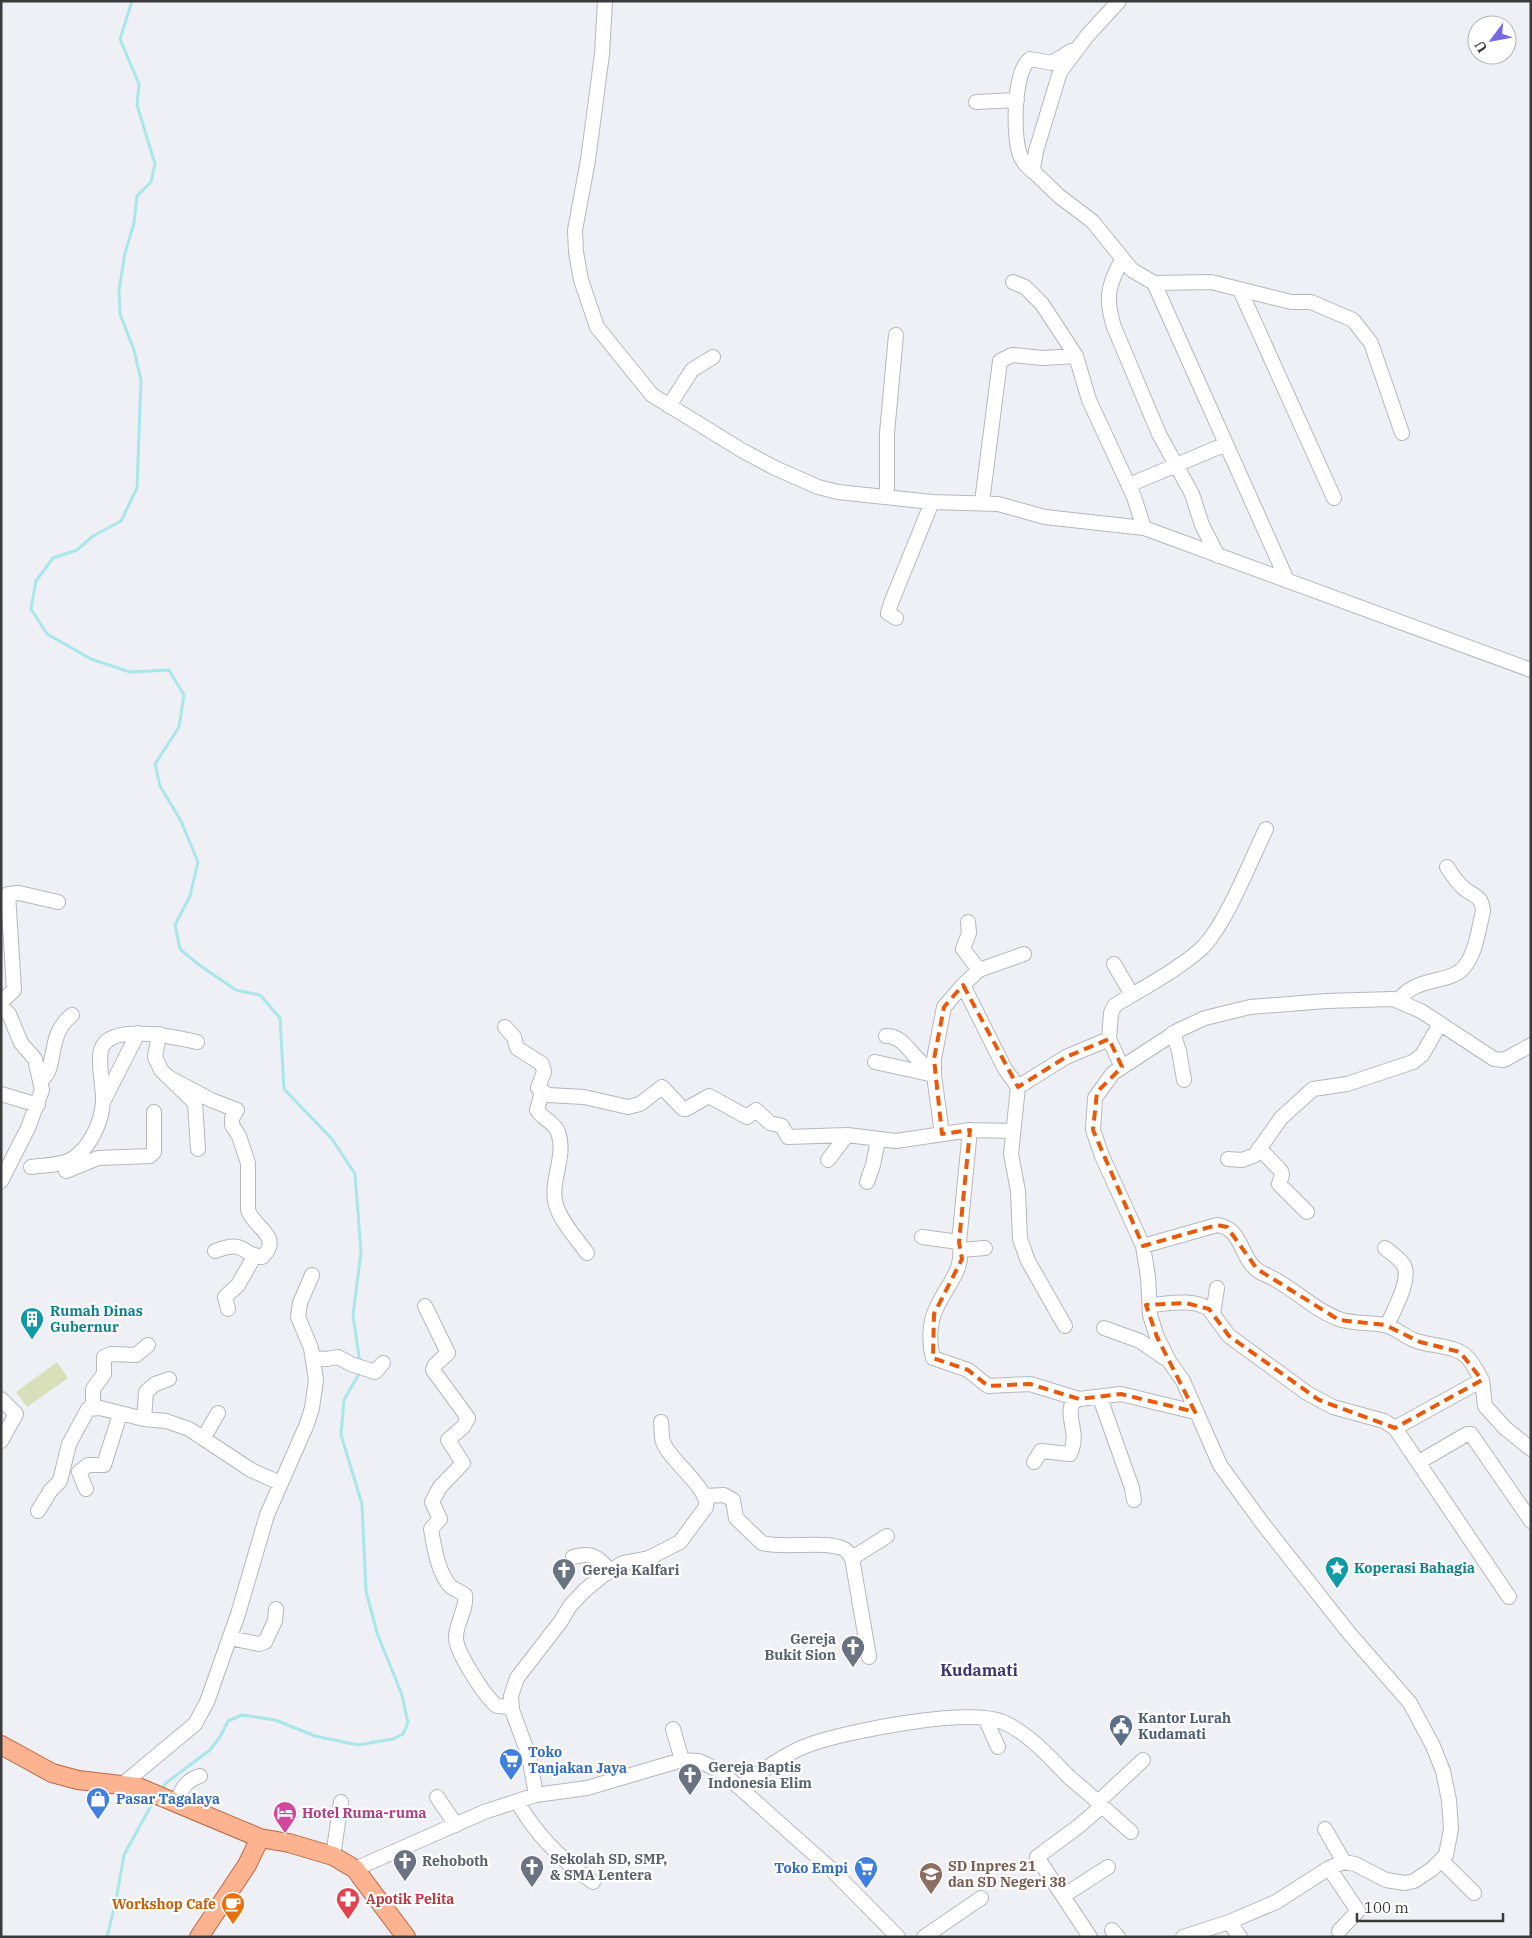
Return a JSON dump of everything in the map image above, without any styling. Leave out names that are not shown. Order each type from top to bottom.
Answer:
[{"type":"main road","points":[[1,1745],[58,1775],[78,1780],[131,1786],[260,1838],[289,1843],[333,1856],[354,1868],[406,1937]]},
{"type":"main road","points":[[198,1937],[247,1865],[260,1838]]},
{"type":"street","points":[[605,1],[602,54],[588,160],[575,230],[581,280],[597,327],[652,395],[743,451],[802,481],[838,492],[932,502],[982,502],[998,504],[1045,517],[1144,528],[1192,544],[1218,556],[1531,670]]},
{"type":"street","points":[[1035,173],[1033,168],[1036,151],[1060,72],[1078,47],[1119,1]]},
{"type":"street","points":[[1078,47],[1052,63],[1043,63],[1034,59],[1026,62],[1021,74],[1017,100],[1017,141],[1019,154],[1028,168],[1059,196],[1092,221],[1132,270],[1154,283],[1211,282],[1291,302],[1311,302],[1353,320],[1371,343],[1402,433]]},
{"type":"street","points":[[976,102],[1017,100]]},
{"type":"street","points":[[1122,260],[1109,285],[1110,315],[1159,434],[1192,494],[1202,525],[1218,556]]},
{"type":"street","points":[[1013,282],[1029,290],[1042,304],[1076,356],[1089,400],[1129,485],[1144,528]]},
{"type":"street","points":[[1154,283],[1226,444],[1250,492],[1286,580]]},
{"type":"street","points":[[1240,290],[1334,498]]},
{"type":"street","points":[[887,497],[887,434],[896,335]]},
{"type":"street","points":[[982,502],[1000,361],[1012,355],[1043,358],[1076,356]]},
{"type":"street","points":[[669,406],[692,370],[713,357]]},
{"type":"street","points":[[1129,485],[1226,444]]},
{"type":"street","points":[[896,618],[888,613],[891,602],[932,502]]},
{"type":"street","points":[[1122,1066],[1109,1039],[1111,1013],[1115,1005],[1186,960],[1206,944],[1230,903],[1266,829]]},
{"type":"street","points":[[1398,1001],[1403,994],[1417,985],[1462,970],[1471,957],[1483,911],[1483,903],[1480,898],[1465,890],[1447,867]]},
{"type":"street","points":[[1,1002],[14,990],[8,894],[19,893],[58,902]]},
{"type":"street","points":[[968,922],[969,933],[964,949],[979,970]]},
{"type":"street","points":[[927,1073],[934,1059],[944,1007],[979,970],[1024,954]]},
{"type":"street","points":[[1114,964],[1132,995]]},
{"type":"street","points":[[963,985],[1005,1069],[1018,1087],[1011,1154],[1018,1191],[1020,1239],[1028,1261],[1065,1326]]},
{"type":"street","points":[[1183,1937],[1229,1922],[1276,1902],[1329,1868],[1344,1862],[1355,1864],[1386,1880],[1405,1884],[1424,1875],[1442,1861],[1446,1855],[1451,1829],[1449,1800],[1443,1771],[1419,1717],[1404,1695],[1349,1633],[1254,1512],[1220,1465],[1195,1412],[1183,1381],[1169,1361],[1157,1337],[1150,1315],[1148,1277],[1143,1246],[1102,1156],[1092,1121],[1093,1105],[1097,1092],[1113,1073],[1122,1066],[1195,1021],[1250,1007],[1387,999],[1398,1001],[1421,1011],[1494,1059],[1504,1060],[1531,1045]]},
{"type":"street","points":[[1,1007],[9,1014],[19,1039],[35,1059],[42,1090],[38,1105],[1,1181]]},
{"type":"street","points":[[41,1080],[48,1074],[56,1032],[72,1015]]},
{"type":"street","points":[[1228,1160],[1251,1158],[1281,1118],[1308,1092],[1319,1086],[1347,1084],[1413,1062],[1422,1055],[1440,1024]]},
{"type":"street","points":[[505,1027],[514,1037],[517,1048],[521,1052],[542,1064],[544,1072],[538,1088],[548,1094],[584,1097],[628,1107],[640,1104],[662,1087],[683,1109],[709,1096],[747,1117],[756,1110],[770,1123],[782,1126],[786,1137],[847,1135],[896,1141],[970,1130],[1013,1132]]},
{"type":"street","points":[[30,1167],[65,1162],[81,1153],[91,1141],[103,1102],[138,1033]]},
{"type":"street","points":[[103,1102],[100,1061],[102,1046],[110,1039],[138,1033],[159,1034],[197,1042]]},
{"type":"street","points":[[159,1034],[156,1057],[160,1070],[195,1103],[198,1149]]},
{"type":"street","points":[[1172,1034],[1179,1051],[1184,1080]]},
{"type":"street","points":[[886,1036],[903,1042],[912,1056],[920,1061],[927,1073],[942,1134]]},
{"type":"street","points":[[1018,1087],[1066,1057],[1109,1039]]},
{"type":"street","points":[[875,1062],[927,1073]]},
{"type":"street","points":[[168,1077],[211,1100],[237,1110],[232,1118],[232,1125],[239,1136],[248,1163],[248,1210],[250,1215],[269,1236],[270,1241],[265,1256],[260,1258],[240,1246],[215,1251]]},
{"type":"street","points":[[542,1092],[537,1110],[555,1125],[561,1144],[561,1158],[554,1194],[555,1204],[559,1213],[587,1253]]},
{"type":"street","points":[[1,1094],[38,1105]]},
{"type":"street","points":[[12,1161],[45,1172],[60,1173],[98,1158],[150,1156],[154,1152],[154,1112]]},
{"type":"street","points":[[970,1130],[960,1246],[962,1259],[958,1271],[934,1314],[930,1348],[933,1358],[968,1370],[988,1386],[1030,1384],[1079,1399],[1121,1394],[1195,1412]]},
{"type":"street","points":[[828,1160],[847,1135]]},
{"type":"street","points":[[866,1182],[873,1164],[878,1140]]},
{"type":"street","points":[[1260,1148],[1281,1171],[1282,1175],[1279,1184],[1307,1212]]},
{"type":"street","points":[[1143,1246],[1217,1225],[1227,1227],[1238,1238],[1244,1254],[1252,1265],[1261,1272],[1281,1280],[1299,1295],[1339,1320],[1387,1326],[1420,1342],[1460,1352],[1468,1358],[1482,1380],[1485,1406],[1505,1428],[1531,1449]]},
{"type":"street","points":[[922,1237],[960,1246],[985,1248]]},
{"type":"street","points":[[1385,1248],[1402,1263],[1406,1276],[1402,1292],[1387,1326]]},
{"type":"street","points":[[228,1310],[225,1297],[238,1285],[255,1255]]},
{"type":"street","points":[[131,1786],[200,1718],[230,1638],[264,1523],[307,1424],[312,1408],[316,1380],[311,1348],[298,1317],[300,1302],[312,1276]]},
{"type":"street","points":[[1213,1314],[1217,1288]]},
{"type":"street","points":[[1150,1305],[1198,1304],[1209,1308],[1229,1336],[1319,1400],[1333,1407],[1384,1421],[1395,1428],[1509,1597]]},
{"type":"street","points":[[425,1306],[448,1353],[435,1365],[433,1370],[468,1418],[463,1427],[448,1440],[463,1463],[440,1487],[432,1502],[440,1515],[440,1519],[431,1529],[434,1543],[446,1581],[454,1589],[465,1595],[456,1632],[457,1645],[487,1697],[497,1706],[512,1706]]},
{"type":"street","points":[[1104,1328],[1140,1340],[1169,1361]]},
{"type":"street","points":[[92,1407],[93,1389],[104,1374],[104,1357],[111,1354],[136,1355],[148,1345]]},
{"type":"street","points":[[312,1358],[327,1359],[338,1357],[351,1364],[375,1372],[383,1363]]},
{"type":"street","points":[[144,1419],[146,1392],[155,1384],[169,1379]]},
{"type":"street","points":[[1395,1428],[1482,1380]]},
{"type":"street","points":[[1100,1398],[1132,1488],[1134,1500]]},
{"type":"street","points":[[1,1399],[16,1414],[1,1441]]},
{"type":"street","points":[[1034,1462],[1041,1451],[1070,1454],[1075,1434],[1070,1408],[1072,1403],[1079,1399]]},
{"type":"street","points":[[38,1511],[51,1490],[60,1481],[69,1444],[88,1409],[92,1407],[174,1424],[204,1437],[211,1445],[251,1470],[280,1483]]},
{"type":"street","points":[[204,1437],[218,1413]]},
{"type":"street","points":[[86,1489],[79,1472],[88,1466],[104,1465],[120,1414]]},
{"type":"street","points":[[536,1795],[529,1756],[515,1724],[512,1706],[513,1686],[522,1671],[562,1621],[570,1606],[610,1570],[623,1563],[649,1558],[680,1542],[706,1507],[705,1496],[663,1443],[661,1422]]},
{"type":"street","points":[[1419,1462],[1470,1434],[1531,1521]]},
{"type":"street","points":[[705,1496],[724,1495],[733,1500],[736,1518],[762,1543],[843,1548],[852,1558],[869,1657]]},
{"type":"street","points":[[852,1558],[887,1536]]},
{"type":"street","points":[[573,1557],[590,1554],[596,1556],[610,1570]]},
{"type":"street","points":[[230,1638],[258,1644],[266,1642],[275,1621],[276,1609]]},
{"type":"street","points":[[740,1788],[773,1764],[812,1743],[878,1728],[915,1722],[960,1717],[986,1718],[1001,1721],[1024,1734],[1130,1832]]},
{"type":"street","points":[[986,1718],[998,1747]]},
{"type":"street","points":[[673,1730],[682,1760]]},
{"type":"street","points":[[354,1868],[517,1800],[536,1795],[587,1788],[682,1760],[699,1760],[708,1764],[740,1788],[832,1870],[898,1937]]},
{"type":"street","points":[[1090,1937],[1037,1857],[1079,1826],[1143,1760]]},
{"type":"street","points":[[173,1802],[188,1782],[200,1776]]},
{"type":"street","points":[[437,1797],[456,1825]]},
{"type":"street","points":[[517,1800],[532,1825],[549,1846],[565,1862],[593,1882]]},
{"type":"street","points":[[333,1856],[341,1802]]},
{"type":"street","points":[[1325,1830],[1344,1862]]},
{"type":"street","points":[[1442,1861],[1474,1893]]},
{"type":"street","points":[[1063,1896],[1108,1867]]},
{"type":"street","points":[[1329,1868],[1358,1912],[1339,1931]]},
{"type":"street","points":[[924,1937],[981,1898]]},
{"type":"street","points":[[1229,1922],[1240,1937]]},
{"type":"highlighted area","points":[[963,985],[1018,1087],[1066,1057],[1109,1039],[1122,1067],[1097,1092],[1093,1130],[1143,1246],[1217,1225],[1227,1227],[1257,1269],[1339,1320],[1385,1325],[1420,1342],[1460,1352],[1482,1380],[1395,1428],[1319,1400],[1229,1336],[1209,1309],[1186,1303],[1146,1305],[1157,1337],[1195,1412],[1121,1394],[1079,1399],[1030,1384],[988,1386],[968,1370],[933,1358],[934,1314],[962,1259],[959,1242],[970,1130],[942,1134],[934,1059],[944,1007]]},
{"type":"green space","points":[[57,1362],[68,1378],[27,1407],[16,1392]]},
{"type":"waterway","points":[[132,1],[120,39],[139,84],[137,105],[155,164],[151,182],[137,196],[134,223],[125,253],[119,290],[120,314],[134,350],[141,380],[137,488],[121,521],[93,536],[77,550],[53,558],[36,581],[31,609],[47,634],[91,659],[130,672],[169,670],[184,695],[179,727],[155,764],[160,786],[181,821],[198,862],[190,896],[175,925],[180,949],[199,965],[236,990],[260,995],[280,1018],[284,1089],[332,1139],[355,1174],[361,1252],[353,1315],[360,1364]]},
{"type":"waterway","points":[[161,1790],[166,1783],[210,1750],[220,1737],[228,1721],[242,1715],[275,1720],[315,1736],[358,1745],[393,1739],[403,1734],[408,1723],[402,1695],[377,1633],[366,1591],[362,1504],[341,1435],[344,1400],[360,1372]]},
{"type":"waterway","points":[[107,1937],[124,1855],[154,1800]]},
{"type":"place","name":"Rumah Dinas Gubernur","points":[[32,1340]]},
{"type":"place","name":"Koperasi Bahagia","points":[[1337,1589]]},
{"type":"place","name":"Gereja Kalfari","points":[[564,1591]]},
{"type":"place","name":"Gereja Bukit Sion","points":[[853,1668]]},
{"type":"place","name":"Kantor Lurah Kudamati","points":[[1121,1747]]},
{"type":"place","name":"Toko Tanjakan Jaya","points":[[511,1781]]},
{"type":"place","name":"Gereja Baptis Indonesia Elim","points":[[690,1796]]},
{"type":"place","name":"Pasar Tagalaya","points":[[98,1820]]},
{"type":"place","name":"Hotel Ruma-ruma","points":[[285,1834]]},
{"type":"place","name":"Rehoboth","points":[[405,1882]]},
{"type":"place","name":"Sekolah SD, SMP, & SMA Lentera","points":[[532,1888]]},
{"type":"place","name":"Toko Empi","points":[[866,1889]]},
{"type":"place","name":"SD Inpres 21 dan SD Negeri 38","points":[[931,1895]]},
{"type":"place","name":"Apotik Pelita","points":[[348,1920]]},
{"type":"place","name":"Workshop Cafe","points":[[233,1925]]},
{"type":"district","name":"Kudamati","points":[[979,1670]]}]
